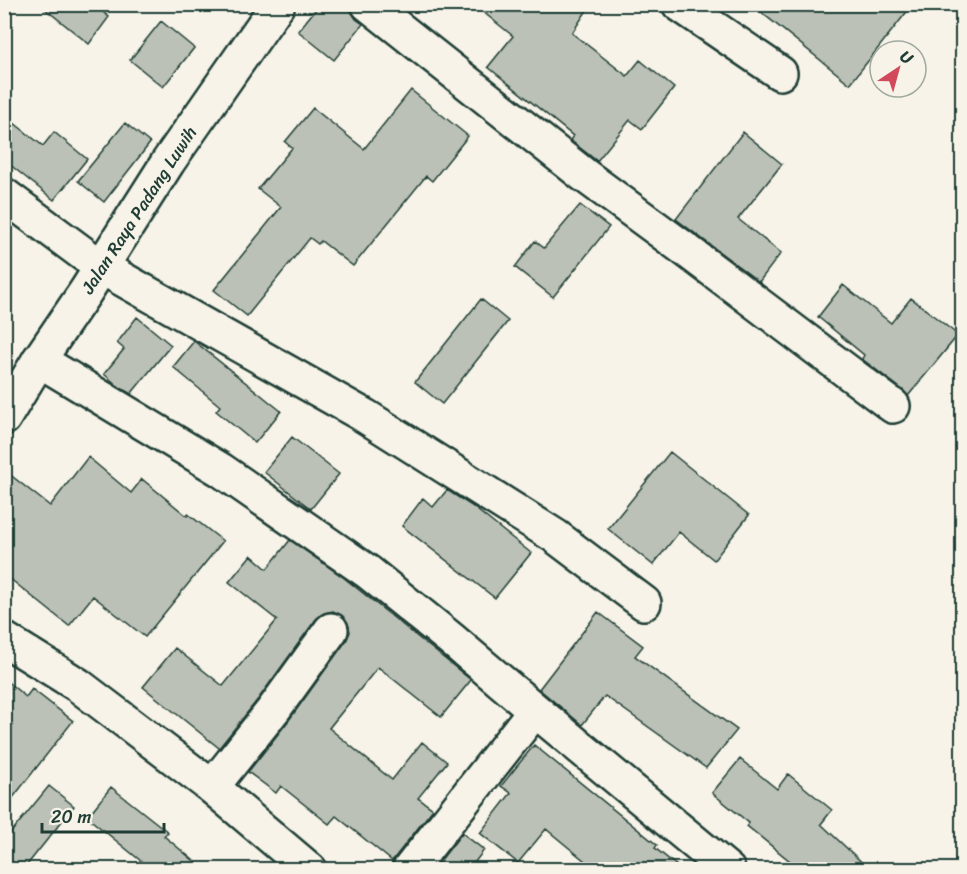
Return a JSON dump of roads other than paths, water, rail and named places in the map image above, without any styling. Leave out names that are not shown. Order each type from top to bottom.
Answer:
[{"type":"street","points":[[368,4],[584,175],[893,406]]},
{"type":"street","points":[[679,4],[780,73]]},
{"type":"street","name":"Jalan Raya Padang Luwih","points":[[4,418],[39,360],[168,162],[278,5]]},
{"type":"street","points":[[4,195],[100,267],[365,416],[555,536],[644,603]]},
{"type":"street","points":[[39,360],[221,470],[410,604],[728,870]]},
{"type":"street","points":[[212,787],[274,709],[332,630]]},
{"type":"street","points":[[4,639],[78,685],[212,787],[310,870]]},
{"type":"street","points":[[409,870],[534,710]]}]
